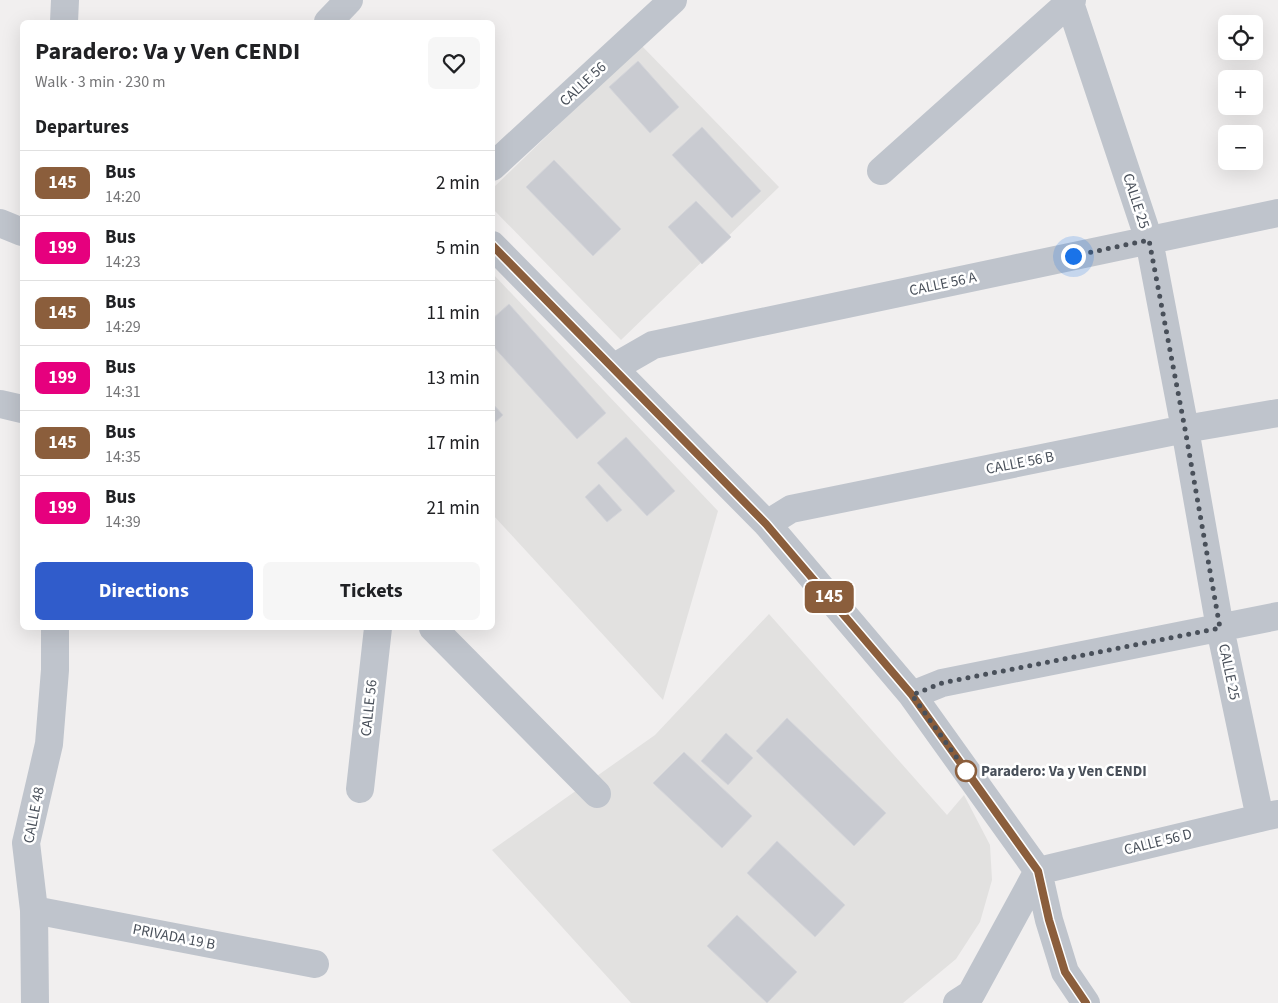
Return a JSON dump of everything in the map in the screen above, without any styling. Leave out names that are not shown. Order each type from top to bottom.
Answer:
[{"type":"street","points":[[64,20],[65,0]]},
{"type":"street","points":[[330,20],[349,0]]},
{"type":"street","name":"CALLE 56","points":[[495,164],[673,0]]},
{"type":"street","points":[[881,171],[1071,2]]},
{"type":"street","name":"CALLE 25","points":[[1071,2],[1149,240],[1220,628],[1269,816]]},
{"type":"street","name":"CALLE 56 A","points":[[613,368],[653,345],[1278,213]]},
{"type":"street","points":[[0,223],[20,231]]},
{"type":"street","points":[[495,248],[766,524],[912,695],[1038,871],[1049,920],[1065,972],[1086,1003]]},
{"type":"street","points":[[0,404],[20,409]]},
{"type":"street","name":"CALLE 56 B","points":[[766,524],[791,509],[1185,429],[1278,413]]},
{"type":"street","points":[[912,695],[942,683],[1278,616]]},
{"type":"street","name":"CALLE 48","points":[[35,1003],[34,910],[26,842],[49,744],[55,670],[55,630]]},
{"type":"street","name":"CALLE 56","points":[[360,789],[378,630]]},
{"type":"street","points":[[435,630],[597,794]]},
{"type":"street","name":"CALLE 56 D","points":[[1038,871],[1269,816]]},
{"type":"street","points":[[957,1003],[971,994],[1038,871]]},
{"type":"street","name":"PRIVADA 19 B","points":[[34,910],[315,964]]},
{"type":"shaded area","points":[[641,45],[779,187],[621,340],[495,211],[495,186]]},
{"type":"shaded area","points":[[495,276],[718,511],[663,700],[495,517]]},
{"type":"shaded area","points":[[769,614],[947,815],[964,795],[990,845],[992,880],[980,922],[956,959],[903,1003],[631,1003],[492,850],[655,735]]},
{"type":"building","points":[[638,61],[679,107],[650,133],[609,87]]},
{"type":"building","points":[[702,127],[761,191],[732,218],[672,155]]},
{"type":"building","points":[[554,160],[621,229],[593,256],[526,187]]},
{"type":"building","points":[[696,201],[731,237],[702,264],[668,227]]},
{"type":"building","points":[[509,304],[606,413],[577,439],[495,348],[495,316]]},
{"type":"building","points":[[495,406],[503,415],[495,422]]},
{"type":"building","points":[[626,437],[675,491],[647,516],[597,463]]},
{"type":"building","points":[[599,484],[622,510],[607,522],[585,497]]},
{"type":"building","points":[[787,718],[886,813],[854,846],[756,751]]},
{"type":"building","points":[[726,733],[753,758],[728,785],[701,761]]},
{"type":"building","points":[[684,752],[752,816],[722,848],[653,783]]},
{"type":"building","points":[[777,841],[845,905],[815,937],[747,873]]},
{"type":"building","points":[[737,915],[797,972],[767,1003],[707,946]]},
{"type":"bus line","name":"145","points":[[495,248],[766,524],[912,695],[1038,871],[1049,920],[1065,972],[1086,1003]]},
{"type":"place","name":"Paradero: Va y Ven CENDI","points":[[966,771]]},
{"type":"route","points":[[966,771],[969,775],[912,695],[942,683],[1220,628],[1149,240],[1073,256]]}]
